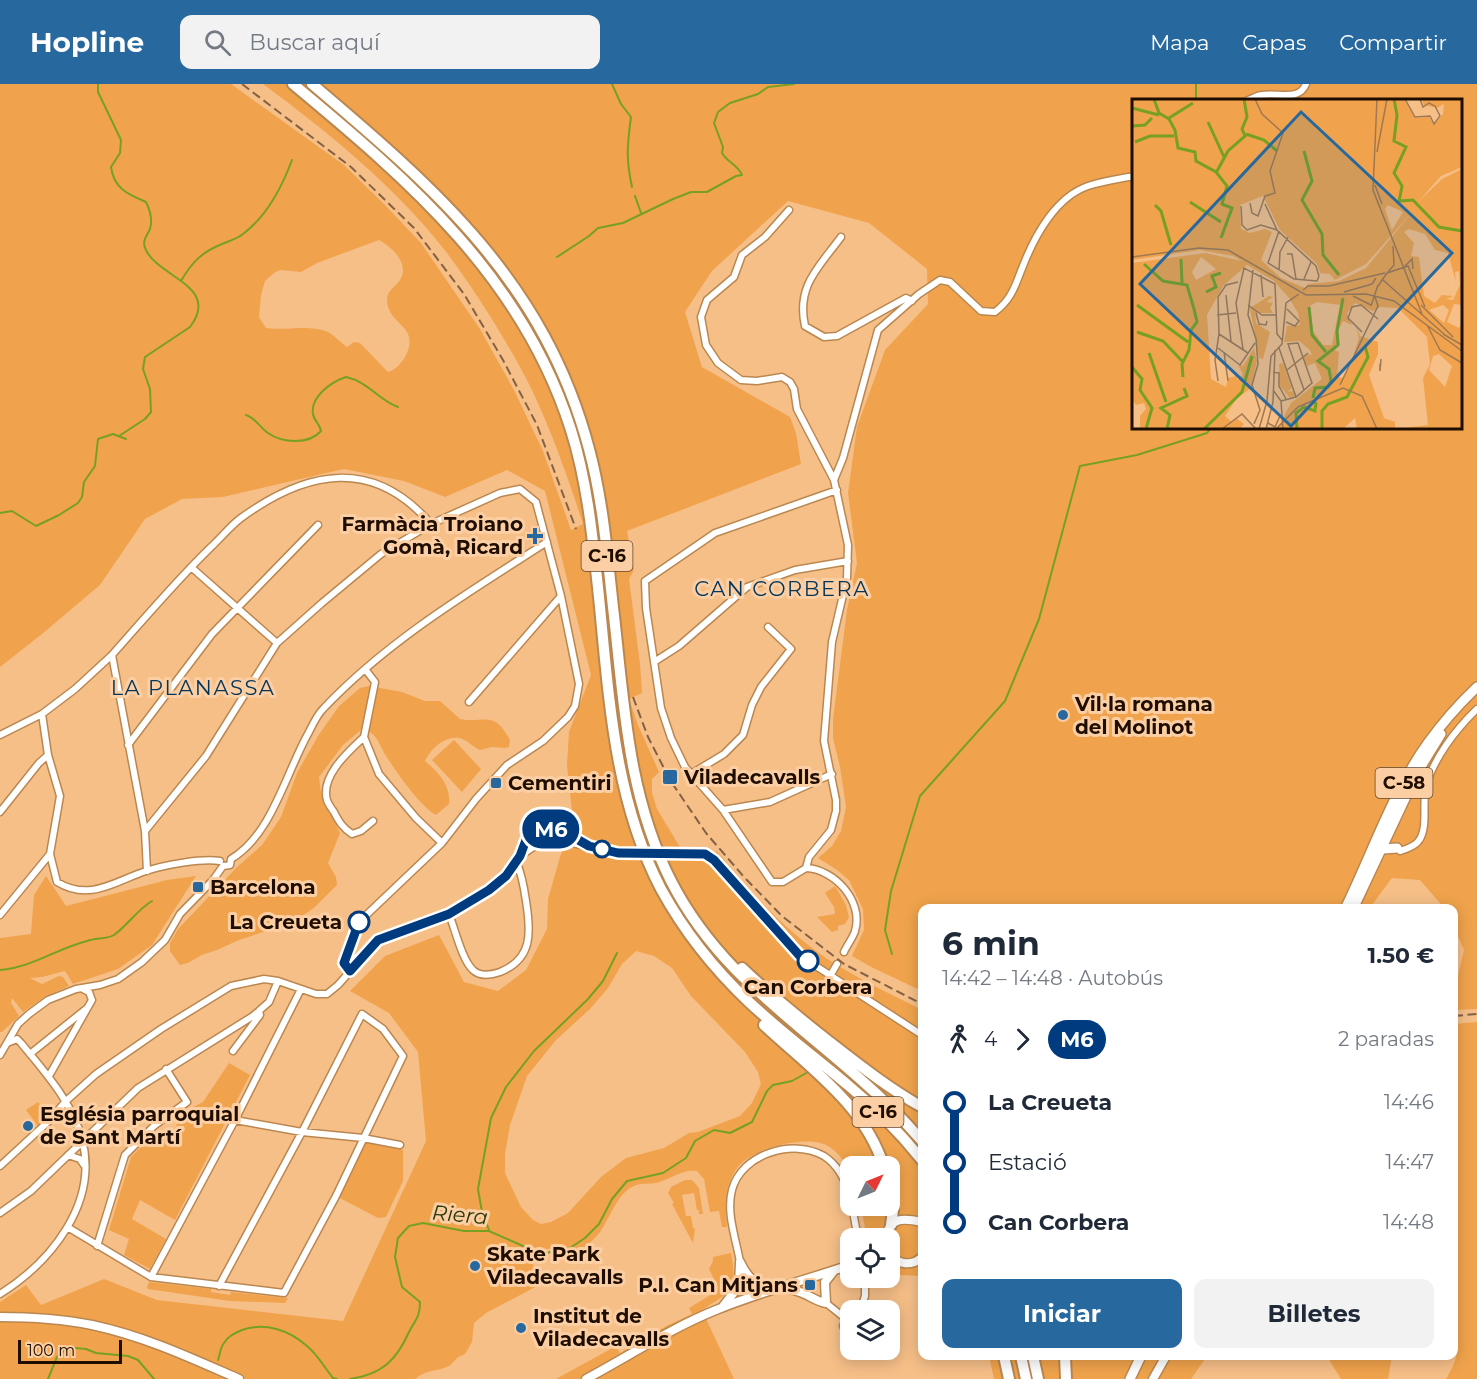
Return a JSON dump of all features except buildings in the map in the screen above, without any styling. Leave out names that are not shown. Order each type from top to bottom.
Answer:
[{"type":"highway","name":"C-16","points":[[293,84],[394,172],[456,233],[501,289],[523,323],[544,363],[571,430],[585,488],[616,748],[633,821],[661,888],[709,960],[749,1002],[882,1115],[918,1156]]},
{"type":"highway","name":"C-16","points":[[312,84],[429,187],[481,243],[524,299],[563,374],[580,419],[598,488],[629,747],[636,785],[650,828],[672,882],[687,909],[732,968],[784,1017],[859,1078],[918,1138]]},
{"type":"highway","points":[[650,828],[677,882],[698,915],[738,964],[791,1011],[862,1067],[918,1105]]},
{"type":"highway","points":[[709,960],[745,1006],[843,1096],[868,1130],[880,1156]]},
{"type":"highway","points":[[891,1225],[892,1216]]},
{"type":"highway","points":[[1005,1360],[1009,1379]]},
{"type":"highway","points":[[1022,1360],[1026,1379]]},
{"type":"highway","points":[[1035,1360],[1038,1379]]},
{"type":"highway","points":[[1065,1360],[1066,1379]]},
{"type":"main road","name":"C-58","points":[[1347,904],[1397,797],[1420,755],[1448,717],[1477,687]]},
{"type":"main road","name":"C-58","points":[[1355,904],[1418,773],[1439,737],[1477,695]]},
{"type":"main road","points":[[1399,849],[1394,845],[1392,836],[1400,809]]},
{"type":"main road","points":[[1352,894],[1374,855],[1380,850],[1399,849]]},
{"type":"main road","points":[[1374,864],[1386,854],[1399,849]]},
{"type":"main road","points":[[1132,1376],[1139,1360]]},
{"type":"street","points":[[1251,99],[1261,95],[1297,95],[1304,90],[1306,84]]},
{"type":"street","points":[[834,480],[843,458],[878,330],[934,283],[945,280],[981,312],[995,312],[1009,300],[1031,246],[1041,229],[1072,194],[1088,186],[1132,176]]},
{"type":"street","points":[[789,210],[765,237],[742,255],[734,277],[706,300],[701,317],[706,345],[718,363],[741,380],[757,381],[782,377],[790,382],[794,389],[797,409],[834,480],[848,545],[847,578],[832,642],[824,741],[836,800],[835,821],[831,830],[809,856],[806,868]]},
{"type":"street","points":[[841,237],[804,290],[802,310],[806,326],[824,337],[837,336],[906,298],[912,301]]},
{"type":"street","points":[[0,735],[42,714],[75,689],[112,655],[190,567],[240,519],[268,501],[302,485],[336,476],[365,479],[392,489],[419,510],[431,524]]},
{"type":"street","points":[[145,831],[206,756],[277,643],[381,554],[431,524],[500,493],[520,489],[536,502],[561,596],[579,684],[575,706],[568,717],[543,741],[507,765],[476,799],[442,843],[360,921],[344,963],[350,971]]},
{"type":"street","points":[[837,490],[716,533],[645,581],[654,662],[665,724],[685,766],[723,810],[772,882],[783,882],[806,868],[817,868],[842,885],[856,911],[855,930],[844,952]]},
{"type":"street","points":[[128,745],[212,634],[318,525]]},
{"type":"street","points":[[0,1055],[13,1032],[29,1014],[48,1000],[76,989],[118,979],[142,962],[165,940],[180,914],[208,886],[222,863],[222,857],[226,855],[231,860],[245,850],[267,821],[296,754],[321,711],[365,669],[448,605],[547,542]]},
{"type":"street","points":[[654,662],[679,646],[747,587],[795,570],[848,561]]},
{"type":"street","points":[[190,567],[277,643]]},
{"type":"street","points":[[469,702],[561,596]]},
{"type":"street","points":[[691,774],[724,754],[742,735],[761,687],[791,649],[768,627]]},
{"type":"street","points":[[112,655],[145,831],[147,871]]},
{"type":"street","points":[[365,669],[375,682],[364,736],[379,774],[416,818],[442,843]]},
{"type":"street","points":[[1399,849],[1409,848],[1419,841],[1423,830],[1425,788],[1432,769],[1446,747],[1477,709]]},
{"type":"street","points":[[42,714],[48,756],[60,796],[50,854],[57,882],[74,891],[108,888],[147,871],[205,860],[222,863]]},
{"type":"street","points":[[364,736],[348,752],[331,775],[327,787],[327,799],[342,827],[352,834],[361,831],[373,820]]},
{"type":"street","points":[[0,812],[39,763],[48,756]]},
{"type":"street","points":[[723,810],[770,802],[832,774]]},
{"type":"street","points":[[0,1166],[96,1074],[161,1029],[231,986],[264,979],[278,981],[316,994],[327,994],[338,985],[378,940],[449,914],[489,890],[506,876],[526,840],[541,831],[552,828],[589,846]]},
{"type":"street","points":[[518,858],[538,844],[552,841],[563,841],[618,853],[638,854]]},
{"type":"street","points":[[0,915],[50,854]]},
{"type":"street","points":[[670,854],[705,854],[714,860],[799,955],[918,1032]]},
{"type":"street","points":[[449,914],[467,961],[474,971],[484,975],[511,967],[525,952],[530,936],[522,872],[518,858]]},
{"type":"street","points":[[830,976],[837,964]]},
{"type":"street","points":[[0,1213],[31,1191],[138,1088],[254,1016],[269,1002],[278,981]]},
{"type":"street","points":[[47,1074],[100,985]]},
{"type":"street","points":[[83,989],[92,997]]},
{"type":"street","points":[[151,1277],[235,1120],[301,989]]},
{"type":"street","points":[[30,1054],[89,1006]]},
{"type":"street","points":[[233,1051],[260,1015],[259,1011]]},
{"type":"street","points":[[69,1228],[151,1277],[219,1286],[284,1293],[336,1196],[403,1056],[383,1029],[362,1014],[302,1132],[219,1286]]},
{"type":"street","points":[[0,1294],[38,1265],[69,1228],[85,1178],[83,1141],[66,1101],[13,1032]]},
{"type":"street","points":[[7,1043],[17,1039]]},
{"type":"street","points":[[97,1246],[125,1155],[155,1125],[188,1102],[166,1069]]},
{"type":"street","points":[[235,1120],[302,1132],[363,1138],[400,1145]]},
{"type":"street","points":[[722,1308],[739,1286],[740,1262],[730,1208],[732,1190],[740,1172],[760,1156],[804,1150],[822,1155],[840,1172]]},
{"type":"street","points":[[68,1155],[80,1159],[85,1165]]},
{"type":"street","points":[[890,1228],[891,1225],[906,1219],[918,1221]]},
{"type":"street","points":[[900,1261],[908,1264],[918,1261]]},
{"type":"street","points":[[740,1262],[753,1282],[802,1293],[826,1303],[840,1313]]},
{"type":"street","points":[[586,1379],[674,1330],[722,1308],[840,1268]]},
{"type":"street","points":[[826,1303],[825,1282],[835,1270]]},
{"type":"street","points":[[0,1288],[10,1287]]},
{"type":"street","points":[[0,1317],[59,1320],[114,1330],[170,1349],[239,1379]]},
{"type":"street","points":[[1153,1379],[1164,1360]]},
{"type":"shaded area","points":[[0,84],[231,84],[344,165],[421,243],[480,329],[514,390],[543,451],[571,530],[583,524],[546,421],[513,354],[469,284],[427,229],[384,183],[337,142],[263,84],[1477,84],[1477,1009],[1458,1010],[1458,976],[1464,950],[1458,936],[1458,904],[1441,904],[1420,880],[1392,878],[1373,904],[918,904],[918,989],[852,956],[864,930],[863,909],[849,880],[818,858],[832,846],[841,831],[846,807],[833,738],[833,719],[847,610],[857,563],[848,493],[857,427],[885,350],[928,304],[927,269],[869,223],[788,201],[712,271],[685,312],[702,367],[790,417],[796,433],[801,464],[627,531],[634,570],[629,579],[642,693],[629,699],[659,772],[652,779],[652,793],[657,809],[686,857],[706,859],[717,851],[769,910],[813,949],[851,974],[918,1008],[918,1276],[900,1275],[900,1228],[865,1228],[863,1216],[900,1216],[900,1156],[840,1156],[828,1146],[819,1143],[794,1142],[755,1154],[737,1168],[728,1189],[727,1227],[722,1227],[719,1211],[710,1212],[704,1179],[697,1171],[688,1171],[658,1182],[636,1185],[626,1191],[594,1239],[571,1255],[567,1247],[526,1251],[543,1283],[486,1313],[474,1323],[472,1342],[465,1354],[449,1366],[415,1379],[0,1379],[0,1302],[26,1285],[41,1305],[104,1279],[157,1300],[343,1321],[426,1141],[418,1052],[389,1013],[350,991],[385,956],[439,935],[464,982],[498,991],[526,970],[547,929],[548,899],[573,821],[567,765],[569,732],[591,675],[545,491],[507,470],[445,497],[404,481],[344,469],[223,497],[182,499],[145,519],[100,585],[0,667]],"holes":[[[379,240],[389,247],[401,262],[403,274],[388,294],[388,305],[392,315],[406,330],[409,339],[405,357],[393,370],[388,372],[360,343],[354,342],[347,347],[328,332],[313,328],[266,328],[259,317],[265,281],[274,273],[280,270],[301,272],[317,263]],[[636,951],[654,956],[672,968],[691,996],[745,1052],[758,1072],[761,1084],[752,1103],[740,1116],[698,1132],[689,1133],[664,1148],[626,1158],[601,1177],[568,1213],[551,1222],[541,1224],[533,1220],[521,1207],[505,1173],[505,1154],[510,1125],[527,1076],[556,1040],[590,1009],[608,988],[622,964]]]},
{"type":"shaded area","points":[[369,686],[402,692],[425,701],[440,701],[460,719],[493,721],[504,730],[510,740],[509,747],[480,750],[464,740],[453,738],[443,741],[434,748],[425,761],[443,780],[449,797],[449,804],[436,815],[422,804],[409,788],[375,737],[368,731],[361,730],[343,745],[319,777],[321,793],[340,833],[328,863],[336,877],[337,885],[315,907],[294,922],[239,940],[180,965],[170,951],[170,943],[178,929],[237,867],[262,845],[281,817],[297,773],[318,736],[339,706],[360,688]]},
{"type":"shaded area","points":[[454,740],[481,769],[462,792],[432,760]]},
{"type":"shaded area","points":[[46,876],[66,906],[167,880],[196,876],[152,945],[118,969],[73,984],[65,971],[30,978],[42,984],[59,976],[63,977],[69,986],[46,996],[23,1012],[12,998],[11,1003],[19,1016],[0,1032],[0,938],[31,934],[34,895]]},
{"type":"shaded area","points":[[835,886],[846,905],[849,917],[845,924],[838,926],[838,930],[832,932],[817,917],[835,914],[834,907],[825,893]]},
{"type":"shaded area","points":[[1477,1022],[1477,1379],[1446,1379],[1455,1360],[1458,1360],[1458,1024]]},
{"type":"shaded area","points":[[229,1063],[250,1075],[175,1220],[140,1200],[132,1219],[166,1239],[150,1269],[124,1255],[129,1239],[109,1230],[131,1157],[156,1132],[169,1142],[182,1113],[203,1102]]},
{"type":"shaded area","points":[[38,1102],[49,1116],[38,1126],[26,1110]]},
{"type":"shaded area","points":[[363,1138],[403,1150],[403,1181],[386,1217],[378,1218],[336,1196]]},
{"type":"shaded area","points":[[685,1180],[692,1180],[699,1188],[703,1214],[699,1214],[697,1210],[694,1193],[682,1195],[686,1216],[691,1216],[695,1229],[693,1243],[668,1193],[671,1187]]},
{"type":"shaded area","points":[[731,1253],[734,1276],[730,1289],[702,1310],[734,1379],[556,1379],[616,1346],[620,1353],[666,1326],[692,1314],[689,1308],[717,1291],[718,1287],[709,1269],[713,1257]]},
{"type":"shaded area","points":[[149,1282],[211,1289],[211,1292],[230,1295],[231,1292],[288,1298],[285,1303],[230,1301],[148,1289]]},
{"type":"shaded area","points":[[990,1360],[1204,1360],[1191,1379],[994,1379]]},
{"type":"shaded area","points":[[1329,1360],[1391,1360],[1388,1379],[1341,1379]]},
{"type":"waterway","points":[[98,84],[98,92],[121,140],[120,153],[111,167],[115,181],[123,190],[146,202],[150,211],[151,225],[144,241],[146,250],[153,260],[193,292],[198,302],[198,313],[190,327],[145,357],[143,369],[150,389],[151,412],[145,419],[119,436]]},
{"type":"waterway","points":[[612,84],[621,104],[631,117],[628,152],[632,187]]},
{"type":"waterway","points":[[557,257],[598,228],[623,223],[673,199],[691,192],[707,192],[742,175],[722,153],[723,147],[714,123],[718,112],[730,103],[758,94],[768,87],[794,84]]},
{"type":"waterway","points":[[1196,84],[1196,99]]},
{"type":"waterway","points":[[181,281],[189,268],[203,254],[236,239],[252,227],[278,191],[292,160]]},
{"type":"waterway","points":[[635,196],[641,213]]},
{"type":"waterway","points":[[246,415],[268,433],[280,439],[295,441],[310,439],[321,431],[313,414],[318,396],[328,386],[346,377],[361,383],[398,407]]},
{"type":"waterway","points":[[892,954],[885,930],[891,891],[920,796],[1005,701],[1039,619],[1080,466],[1137,455],[1207,433],[1210,429]]},
{"type":"waterway","points":[[0,513],[12,511],[36,526],[59,515],[78,503],[82,497],[84,482],[95,466],[98,439],[113,434],[126,439]]},
{"type":"waterway","points":[[0,970],[34,962],[65,948],[111,936],[152,901]]},
{"type":"waterway","points":[[489,1230],[482,1212],[478,1189],[491,1118],[506,1087],[534,1051],[588,999],[603,981],[617,953]]},
{"type":"waterway","name":"Riera","points":[[350,1379],[371,1374],[387,1364],[399,1351],[418,1315],[420,1302],[402,1287],[395,1257],[398,1238],[409,1226],[423,1223],[464,1231],[489,1231],[546,1253],[570,1248],[585,1238],[599,1224],[612,1199],[627,1181],[663,1173],[686,1158],[695,1141],[714,1130],[730,1133],[752,1122],[767,1091],[773,1085],[792,1081],[808,1072]]},
{"type":"waterway","name":"Riera","points":[[218,1360],[223,1345],[232,1335],[242,1330],[268,1327],[300,1340],[314,1353],[333,1378],[337,1379]]},
{"type":"waterway","points":[[48,1379],[57,1357],[65,1350],[75,1348],[96,1353],[128,1356],[138,1360],[154,1379]]},
{"type":"railway","points":[[242,84],[351,167],[414,228],[464,294],[503,360],[537,425],[576,529]]},
{"type":"railway","points":[[633,697],[648,737],[670,780],[706,833],[744,877],[782,916],[844,964],[918,1002]]},
{"type":"railway","points":[[1458,1016],[1477,1014]]},
{"type":"bus line","name":"M6","points":[[359,922],[344,963],[350,971],[378,940],[449,914],[489,890],[506,876],[520,856],[526,840],[541,831],[552,828],[589,846],[618,853],[705,854],[714,860],[799,955],[808,961]]},
{"type":"place","name":"Farmàcia Troiano Gomà, Ricard","points":[[535,536]]},
{"type":"place","name":"Vil·la romana del Molinot","points":[[1063,715]]},
{"type":"place","name":"Viladecavalls","points":[[670,777]]},
{"type":"place","name":"Cementiri","points":[[496,783]]},
{"type":"place","name":"Barcelona","points":[[198,887]]},
{"type":"place","name":"La Creueta","points":[[359,922]]},
{"type":"place","name":"Can Corbera","points":[[808,961]]},
{"type":"place","name":"Església parroquial de Sant Martí","points":[[28,1126]]},
{"type":"place","name":"Skate Park Viladecavalls","points":[[475,1266]]},
{"type":"place","name":"P.I. Can Mitjans","points":[[810,1285]]},
{"type":"place","name":"Institut de Viladecavalls","points":[[521,1328]]},
{"type":"district","name":"CAN CORBERA","points":[[782,589]]},
{"type":"district","name":"LA PLANASSA","points":[[193,688]]}]
